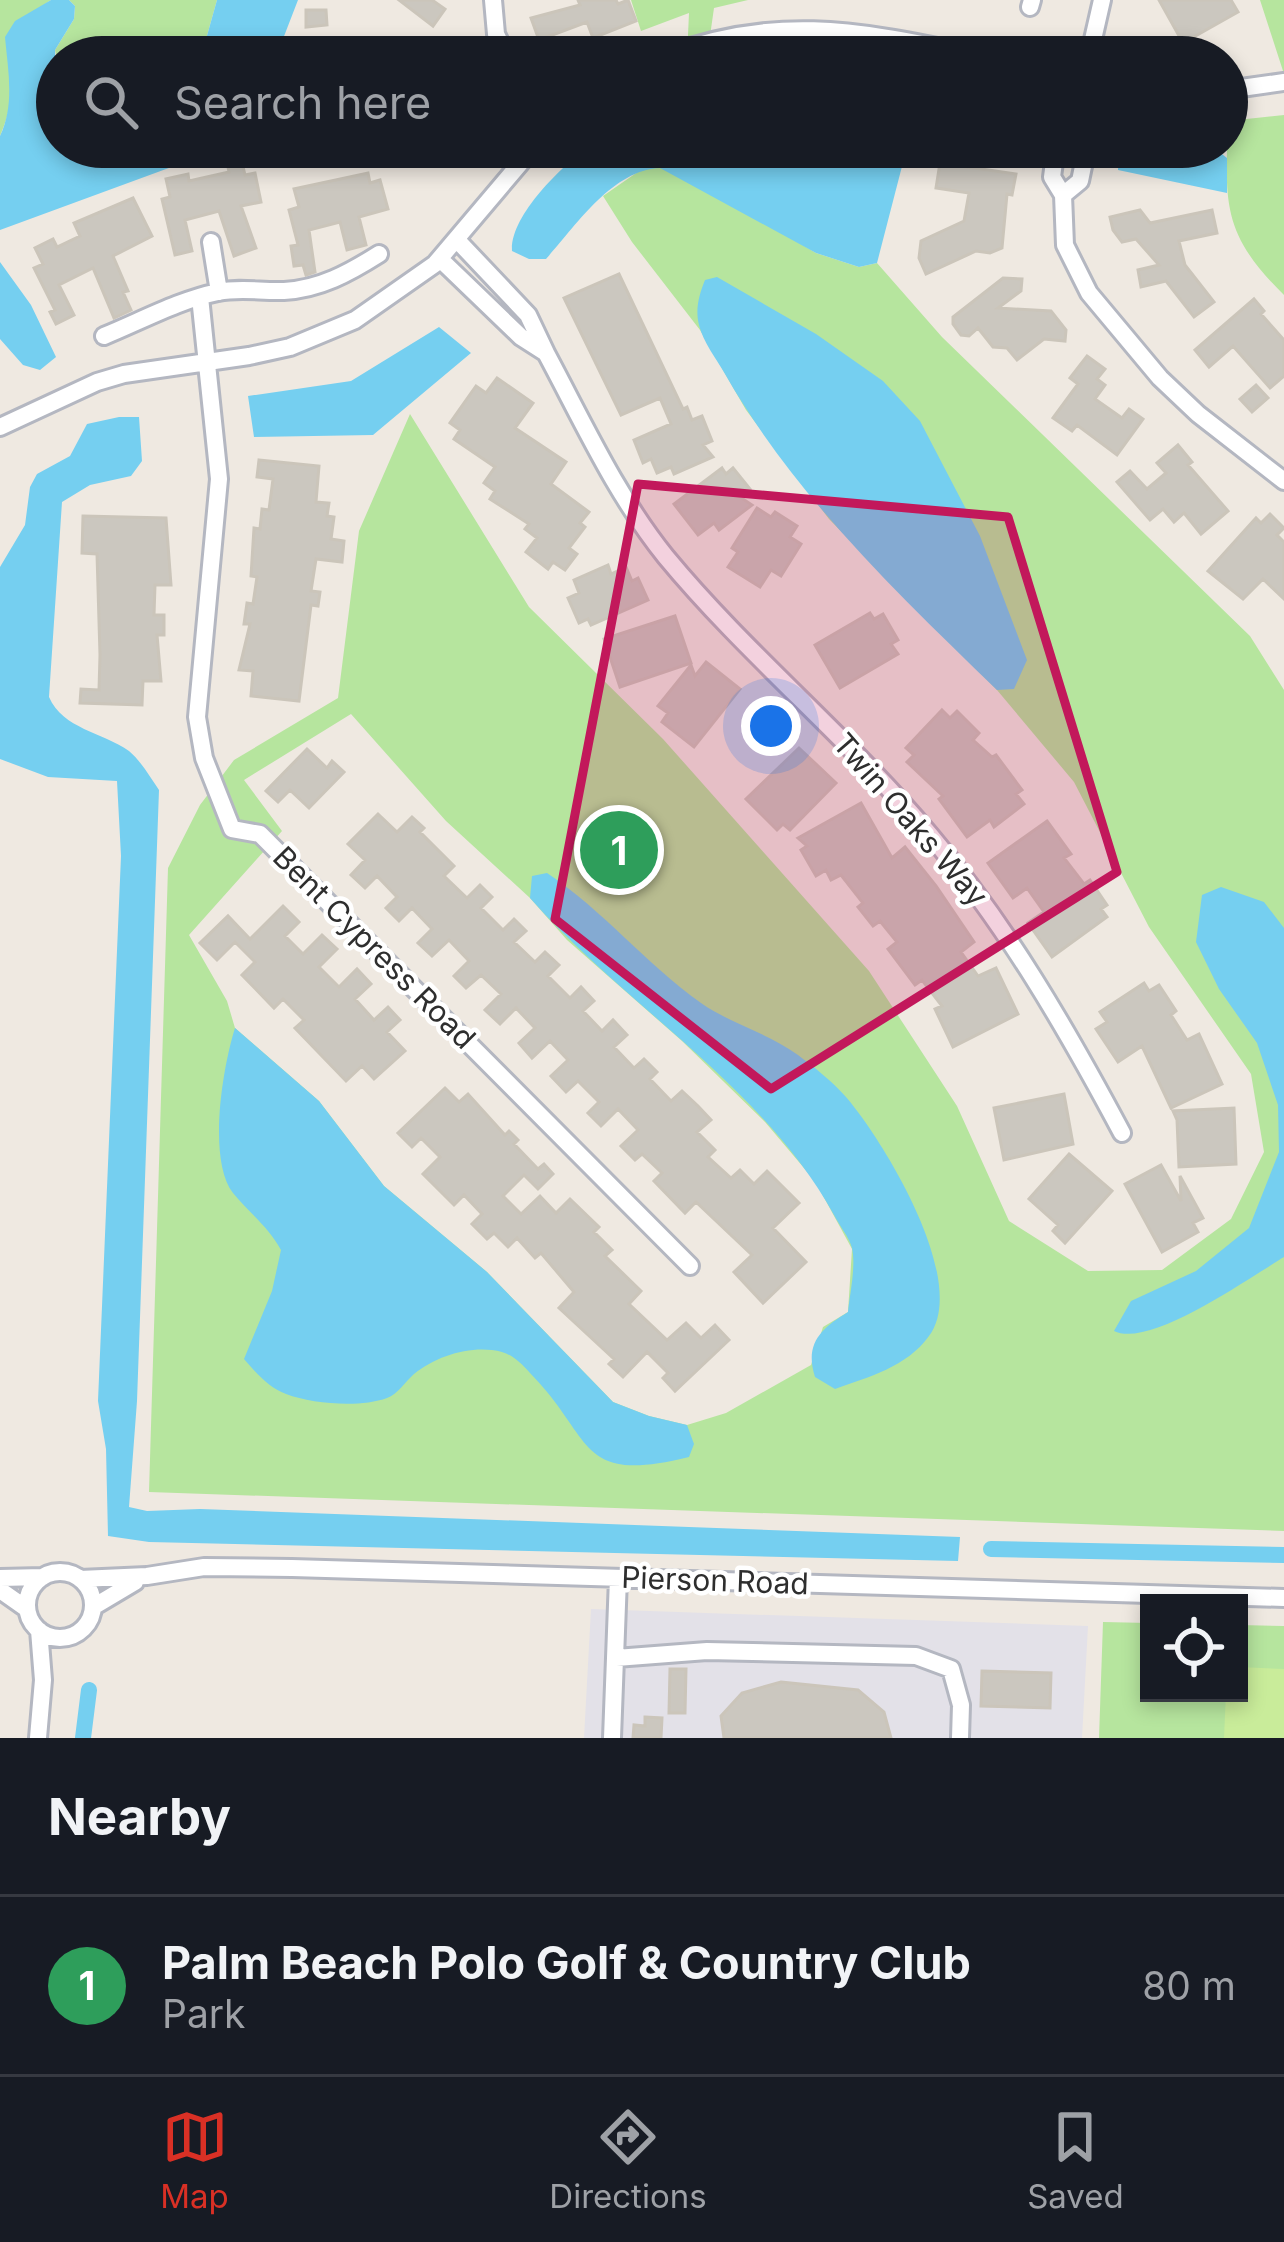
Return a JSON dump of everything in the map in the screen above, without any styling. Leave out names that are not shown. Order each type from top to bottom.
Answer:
[{"type":"street","points":[[493,0],[497,36]]},
{"type":"street","points":[[1093,36],[1102,0]]},
{"type":"street","points":[[733,36],[813,28],[881,36]]},
{"type":"street","points":[[1248,87],[1284,82]]},
{"type":"street","points":[[0,427],[97,382],[165,365],[290,347],[379,307],[458,241],[517,168]]},
{"type":"street","points":[[1053,168],[1052,177],[1063,195],[1065,245],[1089,293],[1185,402],[1284,481]]},
{"type":"street","points":[[1063,195],[1080,181],[1083,168]]},
{"type":"street","name":"Twin Oaks Way","points":[[458,241],[528,315],[614,480],[666,556],[884,782],[977,895],[1058,1017],[1122,1133]]},
{"type":"street","points":[[209,361],[211,242]]},
{"type":"street","points":[[104,336],[210,294],[314,286],[348,274],[379,254]]},
{"type":"street","name":"Twin Oaks Way","points":[[440,259],[521,337],[545,353]]},
{"type":"street","name":"Bent Cypress Road","points":[[209,361],[219,479],[197,717],[204,758],[232,829],[260,834],[691,1266]]},
{"type":"street","name":"Pierson Road","points":[[80,1579],[204,1567],[1284,1598]]},
{"type":"street","points":[[0,1578],[58,1572],[80,1579],[90,1592],[93,1607],[87,1624],[66,1638],[44,1681]]},
{"type":"street","name":"Pierson Road","points":[[93,1607],[147,1576]]},
{"type":"street","points":[[27,1610],[28,1597],[43,1577]]},
{"type":"street","points":[[612,1738],[619,1578]]},
{"type":"street","points":[[0,1590],[27,1610],[39,1630],[44,1681],[38,1738]]},
{"type":"street","points":[[39,1630],[66,1638]]},
{"type":"street","points":[[616,1658],[707,1652],[916,1656],[951,1670],[961,1705],[960,1738]]},
{"type":"highlighted area","points":[[638,484],[1008,517],[1117,872],[771,1089],[555,919]]},
{"type":"shaded area","points":[[591,1609],[1088,1626],[1082,1738],[584,1738]]},
{"type":"green space","points":[[0,0],[51,0],[35,13],[19,43],[0,136]]},
{"type":"green space","points":[[69,0],[217,0],[207,36],[64,36],[74,19],[75,6]]},
{"type":"green space","points":[[631,0],[748,0],[714,8],[710,36],[688,36],[689,13],[641,31]]},
{"type":"green space","points":[[1260,0],[1284,0],[1284,74]]},
{"type":"green space","points":[[1284,115],[1284,295],[1249,254],[1232,216],[1227,168],[1248,168],[1248,119]]},
{"type":"green space","points":[[642,168],[674,168],[816,253],[859,267],[877,263],[942,337],[1250,636],[1284,690],[1284,1531],[149,1492],[168,868],[200,805],[234,760],[338,698],[359,531],[410,414],[529,607],[663,739],[869,971],[957,1106],[1009,1221],[1088,1271],[1162,1270],[1231,1219],[1264,1152],[1251,1074],[1149,927],[1074,782],[997,690],[829,519],[746,410],[700,330],[603,196]],"holes":[[[351,714],[446,821],[530,898],[567,940],[765,1122],[815,1181],[852,1249],[848,1312],[823,1327],[811,1365],[726,1413],[687,1425],[613,1402],[487,1272],[384,1186],[319,1101],[235,1028],[227,1001],[189,935],[282,831],[244,780]]]},
{"type":"green space","points":[[1103,1622],[1140,1623],[1140,1702],[1248,1702],[1248,1625],[1284,1626],[1284,1738],[1099,1738]]},
{"type":"green space","points":[[1248,1667],[1284,1669],[1284,1738],[1224,1738],[1226,1702],[1248,1702]]},
{"type":"water","points":[[51,0],[69,0],[75,6],[74,19],[64,36],[36,36],[36,168],[169,168],[0,230],[0,136],[9,100],[5,37],[15,21]]},
{"type":"water","points":[[217,0],[298,0],[284,36],[207,36]]},
{"type":"water","points":[[563,168],[660,168],[626,178],[583,216],[546,259],[529,259],[512,251],[514,237],[528,208]]},
{"type":"water","points":[[660,168],[902,168],[877,263],[859,267],[816,253]]},
{"type":"water","points":[[1227,168],[1227,193],[1118,170]]},
{"type":"water","points":[[0,262],[31,305],[56,357],[40,370],[23,365],[0,339]]},
{"type":"water","points":[[717,277],[816,334],[883,381],[920,421],[980,536],[1027,660],[1014,689],[997,690],[922,617],[815,502],[752,418],[701,331],[697,313],[701,291],[705,280]]},
{"type":"water","points":[[439,327],[471,353],[373,435],[254,437],[248,396],[351,381]]},
{"type":"water","points":[[139,417],[142,461],[131,476],[90,485],[62,502],[49,697],[73,723],[129,751],[159,790],[129,1507],[960,1537],[958,1561],[149,1542],[108,1536],[106,1449],[98,1401],[121,856],[117,781],[48,777],[0,759],[0,567],[25,525],[30,487],[37,474],[70,456],[87,424]]},
{"type":"water","points":[[547,873],[701,1003],[786,1047],[810,1065],[862,1117],[917,1212],[939,1282],[939,1312],[929,1336],[910,1356],[835,1389],[815,1377],[812,1355],[818,1338],[848,1312],[853,1263],[849,1240],[770,1126],[530,898],[532,876]]},
{"type":"water","points":[[1221,887],[1264,902],[1284,928],[1284,1257],[1175,1321],[1130,1334],[1114,1331],[1131,1301],[1196,1271],[1249,1228],[1279,1152],[1278,1105],[1257,1043],[1219,989],[1196,942],[1202,895]]},
{"type":"water","points":[[235,1028],[319,1101],[384,1186],[487,1272],[613,1402],[687,1425],[694,1444],[689,1457],[626,1465],[606,1460],[579,1436],[526,1368],[498,1351],[471,1350],[441,1358],[391,1396],[364,1403],[297,1397],[263,1380],[244,1359],[272,1291],[281,1250],[225,1178],[219,1136],[222,1088]]},
{"type":"building","points":[[399,0],[432,0],[445,9],[433,26]]},
{"type":"building","points":[[578,0],[616,0],[618,4],[628,0],[636,21],[598,36],[592,36],[587,22],[538,36],[531,18],[580,5]]},
{"type":"building","points":[[1159,0],[1231,0],[1238,12],[1195,36],[1179,36]]},
{"type":"building","points":[[306,10],[326,10],[327,25],[306,27]]},
{"type":"building","points":[[228,168],[243,168],[245,175],[255,173],[261,202],[241,206],[256,248],[234,256],[219,211],[185,220],[192,251],[175,255],[162,199],[170,197],[166,179],[188,174],[189,181],[229,172]]},
{"type":"building","points":[[939,168],[1016,174],[1012,195],[1007,194],[1002,248],[976,251],[926,274],[919,258],[921,241],[964,221],[969,193],[936,188]]},
{"type":"building","points":[[368,173],[370,183],[380,180],[388,209],[359,217],[366,245],[347,250],[340,222],[309,230],[315,272],[306,275],[303,265],[294,266],[291,246],[298,245],[289,210],[299,207],[294,189]]},
{"type":"building","points":[[133,198],[152,236],[113,256],[131,310],[114,318],[93,268],[59,285],[74,315],[56,324],[50,312],[55,310],[34,268],[43,264],[35,248],[53,239],[57,247],[80,236],[74,223]]},
{"type":"building","points":[[1140,210],[1150,223],[1212,210],[1217,233],[1179,241],[1185,265],[1214,302],[1194,317],[1166,281],[1141,287],[1138,270],[1159,265],[1136,239],[1122,242],[1110,217]]},
{"type":"building","points":[[619,274],[683,409],[687,407],[692,420],[702,416],[712,441],[703,445],[713,457],[674,474],[671,467],[657,473],[651,459],[643,463],[634,440],[671,424],[660,398],[621,415],[564,298]]},
{"type":"building","points":[[1003,278],[1022,279],[1021,291],[998,308],[1051,311],[1066,330],[1065,341],[1044,339],[1017,360],[1007,348],[993,347],[978,328],[969,336],[961,335],[953,317]]},
{"type":"building","points":[[1254,299],[1284,340],[1284,376],[1270,388],[1233,346],[1209,367],[1195,350]]},
{"type":"building","points":[[1087,356],[1105,369],[1097,379],[1105,385],[1095,399],[1122,418],[1129,409],[1143,419],[1117,455],[1077,425],[1072,431],[1053,418],[1078,384],[1070,378]]},
{"type":"building","points":[[497,378],[533,403],[515,428],[566,462],[551,484],[589,512],[580,523],[585,527],[569,548],[577,554],[565,570],[553,562],[548,569],[526,552],[537,538],[525,529],[529,524],[490,499],[495,491],[484,483],[495,467],[454,439],[460,430],[450,423],[476,386],[486,393]]},
{"type":"building","points":[[1256,385],[1268,398],[1252,412],[1240,399]]},
{"type":"building","points":[[1178,445],[1192,462],[1188,465],[1228,511],[1201,534],[1184,513],[1174,522],[1163,509],[1150,520],[1117,482],[1130,471],[1147,489],[1166,473],[1157,463]]},
{"type":"building","points":[[259,460],[319,466],[316,502],[329,503],[327,516],[334,517],[331,539],[344,541],[342,562],[316,559],[311,591],[320,592],[318,606],[311,605],[299,701],[251,696],[253,671],[239,670],[250,624],[244,624],[247,603],[253,604],[257,577],[251,576],[254,528],[260,529],[262,509],[269,510],[273,479],[257,477]]},
{"type":"building","points":[[722,468],[726,474],[733,468],[750,489],[740,497],[752,505],[719,530],[714,523],[698,535],[674,504]]},
{"type":"building","points":[[757,508],[771,517],[775,512],[797,526],[790,537],[801,544],[781,576],[771,570],[760,587],[728,567],[738,552],[732,548]]},
{"type":"building","points":[[1270,514],[1284,528],[1277,535],[1284,542],[1284,599],[1263,579],[1243,599],[1208,571],[1256,518],[1261,523]]},
{"type":"building","points":[[83,516],[166,518],[171,585],[155,585],[154,615],[164,615],[164,635],[157,635],[161,681],[143,681],[142,705],[80,703],[81,689],[99,690],[100,655],[97,554],[82,553]]},
{"type":"building","points":[[608,565],[611,574],[626,567],[632,581],[638,578],[648,600],[591,625],[588,619],[579,623],[568,598],[579,593],[574,580]]},
{"type":"building","points":[[870,613],[874,619],[883,614],[898,640],[891,644],[898,654],[840,688],[815,645]]},
{"type":"building","points":[[675,616],[691,663],[620,687],[604,639]]},
{"type":"building","points":[[706,662],[740,689],[694,747],[662,722],[668,713],[658,706],[691,665],[695,676]]},
{"type":"building","points":[[942,710],[950,718],[957,711],[979,733],[973,740],[992,757],[996,755],[1022,790],[1016,794],[1024,804],[994,827],[990,820],[967,837],[939,799],[943,796],[907,762],[914,755],[906,748]]},
{"type":"building","points":[[799,748],[836,783],[790,830],[783,824],[777,830],[746,799]]},
{"type":"building","points":[[307,749],[327,768],[332,761],[344,772],[309,808],[290,790],[278,802],[266,791]]},
{"type":"building","points":[[861,803],[892,858],[905,847],[936,886],[974,942],[961,952],[978,976],[996,968],[1018,1014],[953,1047],[935,1009],[942,1006],[922,980],[915,985],[888,949],[897,942],[880,921],[873,926],[858,907],[863,903],[841,875],[831,880],[826,870],[816,876],[801,850],[807,846],[798,838]]},
{"type":"building","points":[[378,814],[397,832],[412,817],[424,828],[420,832],[454,866],[444,876],[467,898],[480,885],[492,897],[481,908],[503,930],[514,919],[526,931],[514,942],[535,962],[545,952],[559,965],[548,976],[570,998],[581,987],[594,1001],[583,1011],[602,1031],[613,1020],[627,1035],[614,1047],[634,1068],[644,1059],[657,1072],[650,1079],[671,1101],[682,1091],[698,1106],[711,1120],[697,1132],[715,1150],[708,1157],[731,1178],[740,1170],[754,1184],[767,1171],[799,1203],[773,1228],[806,1262],[763,1303],[734,1272],[752,1255],[696,1202],[685,1213],[654,1181],[662,1173],[642,1154],[635,1160],[621,1146],[638,1130],[618,1109],[601,1126],[588,1113],[599,1102],[578,1081],[566,1092],[551,1076],[568,1060],[550,1041],[532,1058],[519,1043],[535,1028],[516,1008],[500,1024],[485,1010],[501,994],[481,975],[466,988],[454,976],[469,961],[449,940],[432,956],[418,943],[432,929],[412,908],[399,921],[386,908],[397,897],[377,876],[365,888],[351,875],[365,860],[348,844]]},
{"type":"building","points":[[1047,821],[1071,854],[1064,858],[1084,884],[1090,880],[1107,905],[1101,909],[1107,917],[1052,957],[1028,923],[1044,912],[1027,888],[1013,898],[988,863]]},
{"type":"building","points":[[283,906],[299,922],[285,936],[303,954],[322,935],[337,949],[319,967],[339,987],[357,969],[371,984],[355,999],[374,1020],[388,1007],[400,1020],[387,1032],[405,1051],[374,1079],[362,1066],[346,1081],[295,1028],[304,1020],[283,999],[274,1008],[242,975],[255,962],[235,942],[217,960],[200,943],[228,916],[250,939]]},
{"type":"building","points":[[1144,983],[1149,991],[1159,985],[1187,1040],[1199,1034],[1222,1084],[1171,1108],[1142,1046],[1118,1062],[1096,1029],[1107,1022],[1100,1012]]},
{"type":"building","points":[[445,1088],[459,1102],[468,1094],[505,1135],[509,1131],[518,1140],[514,1144],[538,1169],[544,1164],[553,1174],[538,1189],[524,1175],[503,1196],[521,1214],[540,1196],[556,1213],[570,1199],[599,1227],[594,1232],[612,1250],[605,1256],[641,1291],[629,1304],[667,1340],[686,1323],[701,1338],[715,1325],[729,1340],[675,1391],[663,1378],[668,1373],[647,1352],[623,1377],[609,1364],[614,1359],[559,1308],[574,1292],[541,1253],[535,1258],[517,1238],[508,1247],[494,1233],[487,1239],[472,1224],[482,1214],[464,1195],[454,1205],[423,1174],[440,1157],[421,1138],[412,1147],[398,1133]]},
{"type":"building","points":[[1064,1094],[1073,1144],[1004,1160],[994,1108]]},
{"type":"building","points":[[1234,1108],[1236,1164],[1179,1167],[1173,1111]]},
{"type":"building","points":[[1069,1154],[1112,1191],[1065,1243],[1053,1231],[1058,1225],[1029,1199]]},
{"type":"building","points":[[1161,1165],[1181,1201],[1180,1176],[1203,1218],[1193,1223],[1198,1232],[1162,1252],[1125,1184]]},
{"type":"building","points":[[670,1669],[686,1669],[685,1713],[669,1713]]},
{"type":"building","points":[[982,1671],[1051,1673],[1050,1708],[981,1706]]},
{"type":"building","points":[[781,1682],[858,1690],[884,1712],[891,1738],[724,1738],[721,1716],[742,1693]]},
{"type":"building","points":[[645,1717],[662,1718],[661,1738],[633,1738],[634,1725],[645,1726]]},
{"type":"waterway","points":[[991,1549],[1284,1555]]},
{"type":"waterway","points":[[83,1738],[89,1690]]},
{"type":"place","name":"Palm Beach Polo Golf & Country Club","points":[[619,850]]}]
